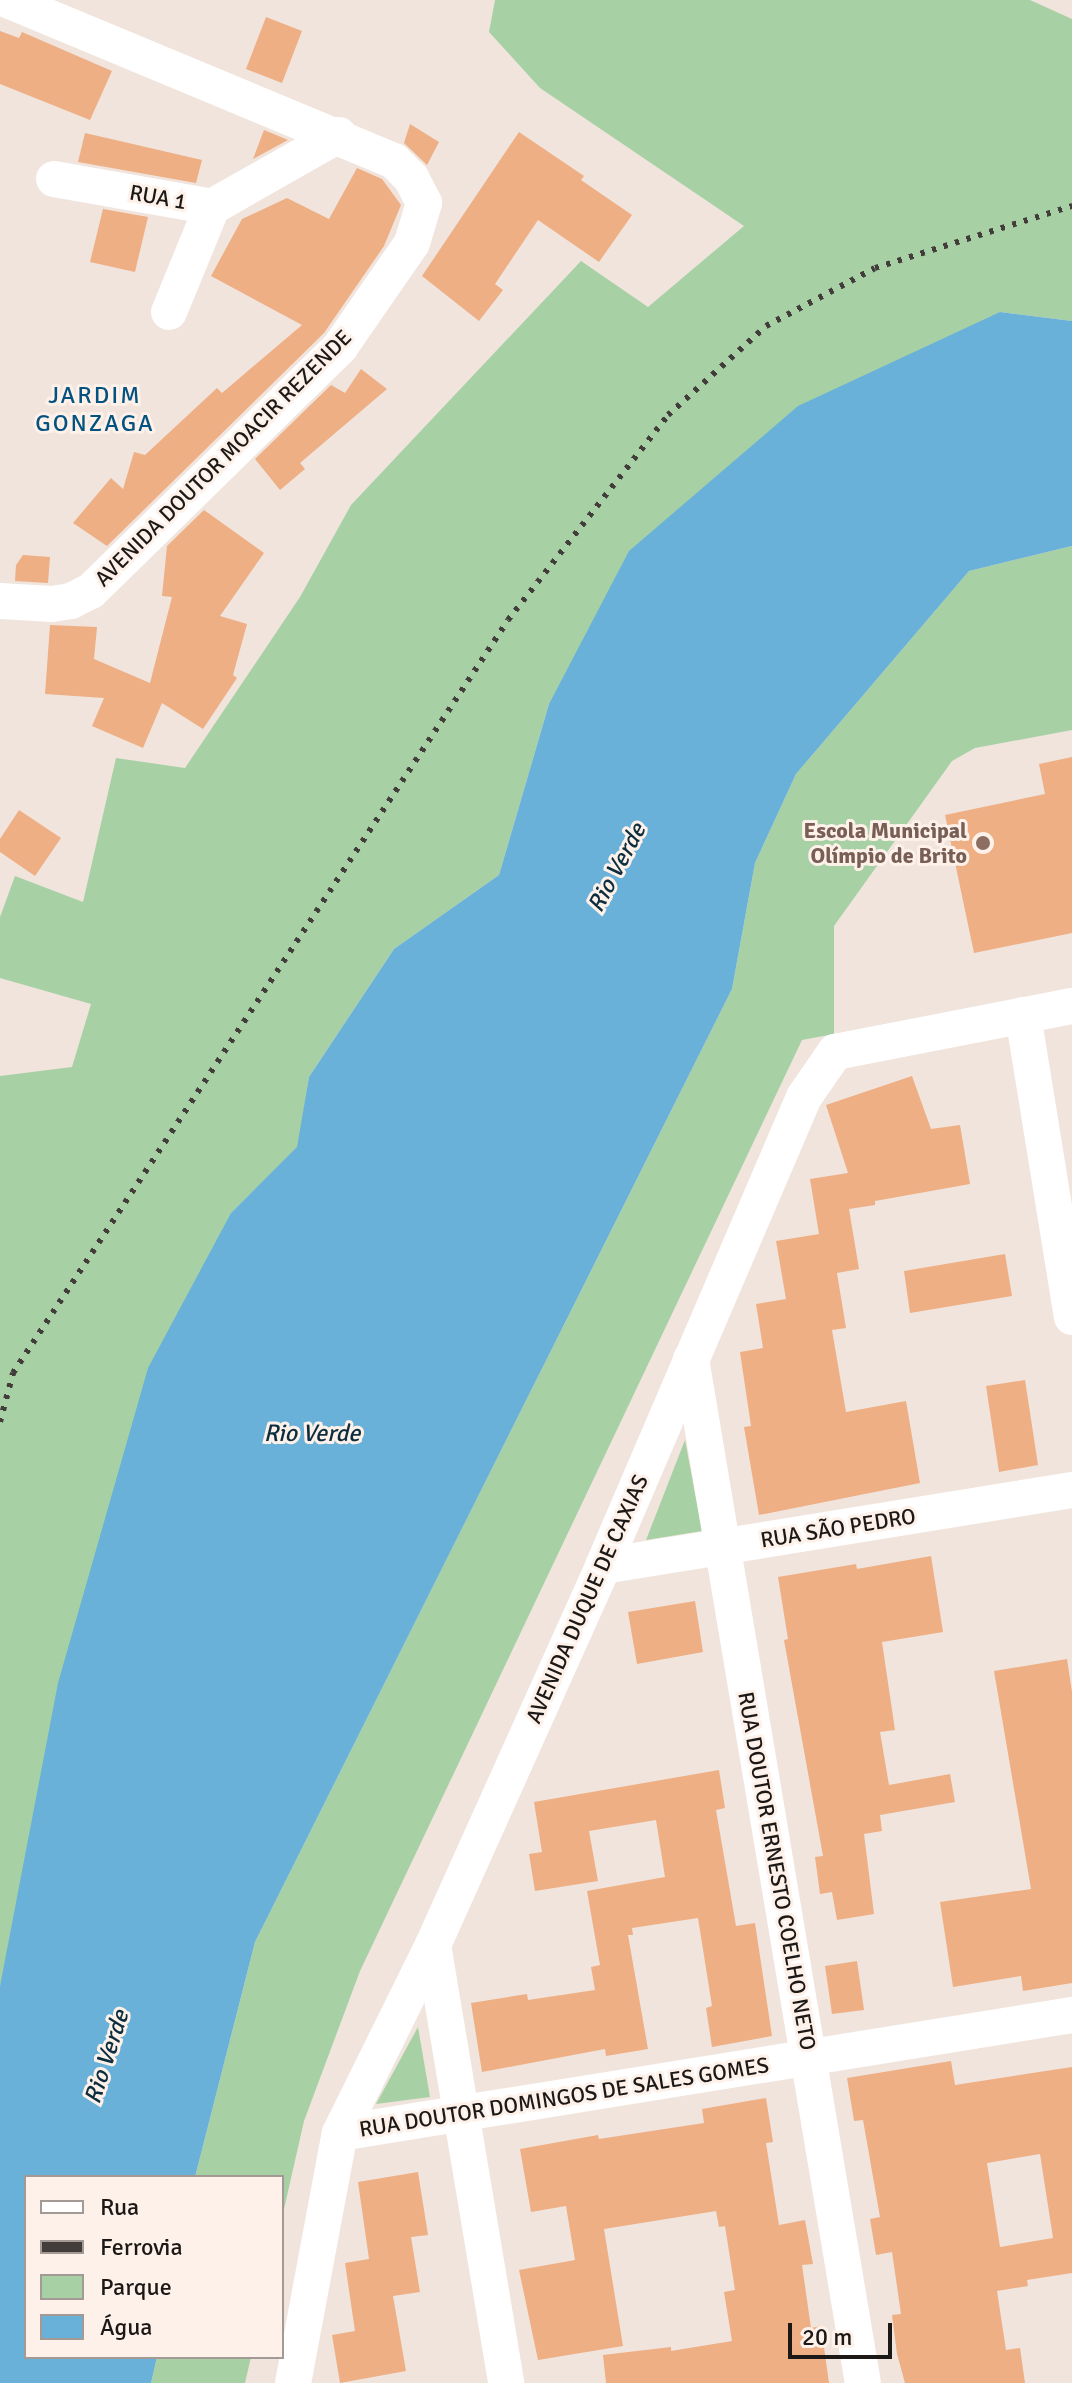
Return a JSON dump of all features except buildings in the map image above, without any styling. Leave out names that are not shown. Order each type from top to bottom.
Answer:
[{"type":"street","points":[[7,0],[339,135]]},
{"type":"street","name":"AVENIDA DOUTOR MOACIR REZENDE","points":[[0,601],[52,604],[71,601],[91,591],[340,347],[412,243],[424,203],[411,178],[394,161],[339,135]]},
{"type":"street","name":"RUA 1","points":[[54,179],[212,207],[339,135]]},
{"type":"street","points":[[169,312],[212,207]]},
{"type":"street","name":"AVENIDA DUQUE DE CAXIAS","points":[[293,2383],[340,2133],[433,1945],[603,1566],[804,1097],[835,1052],[1072,1006]]},
{"type":"street","points":[[1023,1015],[1072,1317]]},
{"type":"street","name":"RUA DOUTOR ERNESTO COELHO NETO","points":[[691,1359],[863,2383]]},
{"type":"street","name":"RUA SÃO PEDRO","points":[[603,1566],[1072,1490]]},
{"type":"street","points":[[433,1945],[506,2383]]},
{"type":"street","name":"RUA DOUTOR DOMINGOS DE SALES GOMES","points":[[340,2133],[1072,2015]]},
{"type":"green space","points":[[495,0],[1030,0],[1072,19],[1072,321],[1000,312],[549,704],[499,875],[394,949],[309,1077],[298,1147],[231,1213],[0,1986],[0,1076],[72,1067],[91,1004],[0,978],[0,917],[15,876],[83,902],[116,758],[185,768],[300,597],[351,505],[581,261],[648,307],[744,226],[540,88],[489,32]]},
{"type":"green space","points":[[1072,546],[1072,730],[975,748],[952,761],[834,926],[834,1034],[802,1040],[360,1971],[304,2121],[284,2209],[284,2175],[196,2175],[255,1942],[732,989],[755,863],[796,774],[969,571]]},
{"type":"green space","points":[[685,1440],[702,1531],[646,1540]]},
{"type":"green space","points":[[418,2027],[430,2097],[376,2104]]},
{"type":"green space","points":[[157,2359],[251,2359],[245,2383],[151,2383]]},
{"type":"water","name":"Rio Verde","points":[[1000,312],[1072,321],[1072,546],[969,571],[796,774],[755,863],[732,989],[255,1942],[196,2175],[24,2175],[24,2359],[157,2359],[151,2383],[0,2383],[0,1986],[58,1683],[148,1368],[231,1213],[297,1147],[309,1077],[394,949],[499,875],[549,704],[629,551],[798,406]]},
{"type":"railway","points":[[0,1422],[13,1373],[508,620],[668,415],[766,326],[875,268],[1072,206]]},
{"type":"place","name":"Escola Municipal Olímpio de Brito","points":[[983,843]]},
{"type":"district","name":"JARDIM GONZAGA","points":[[95,410]]}]
